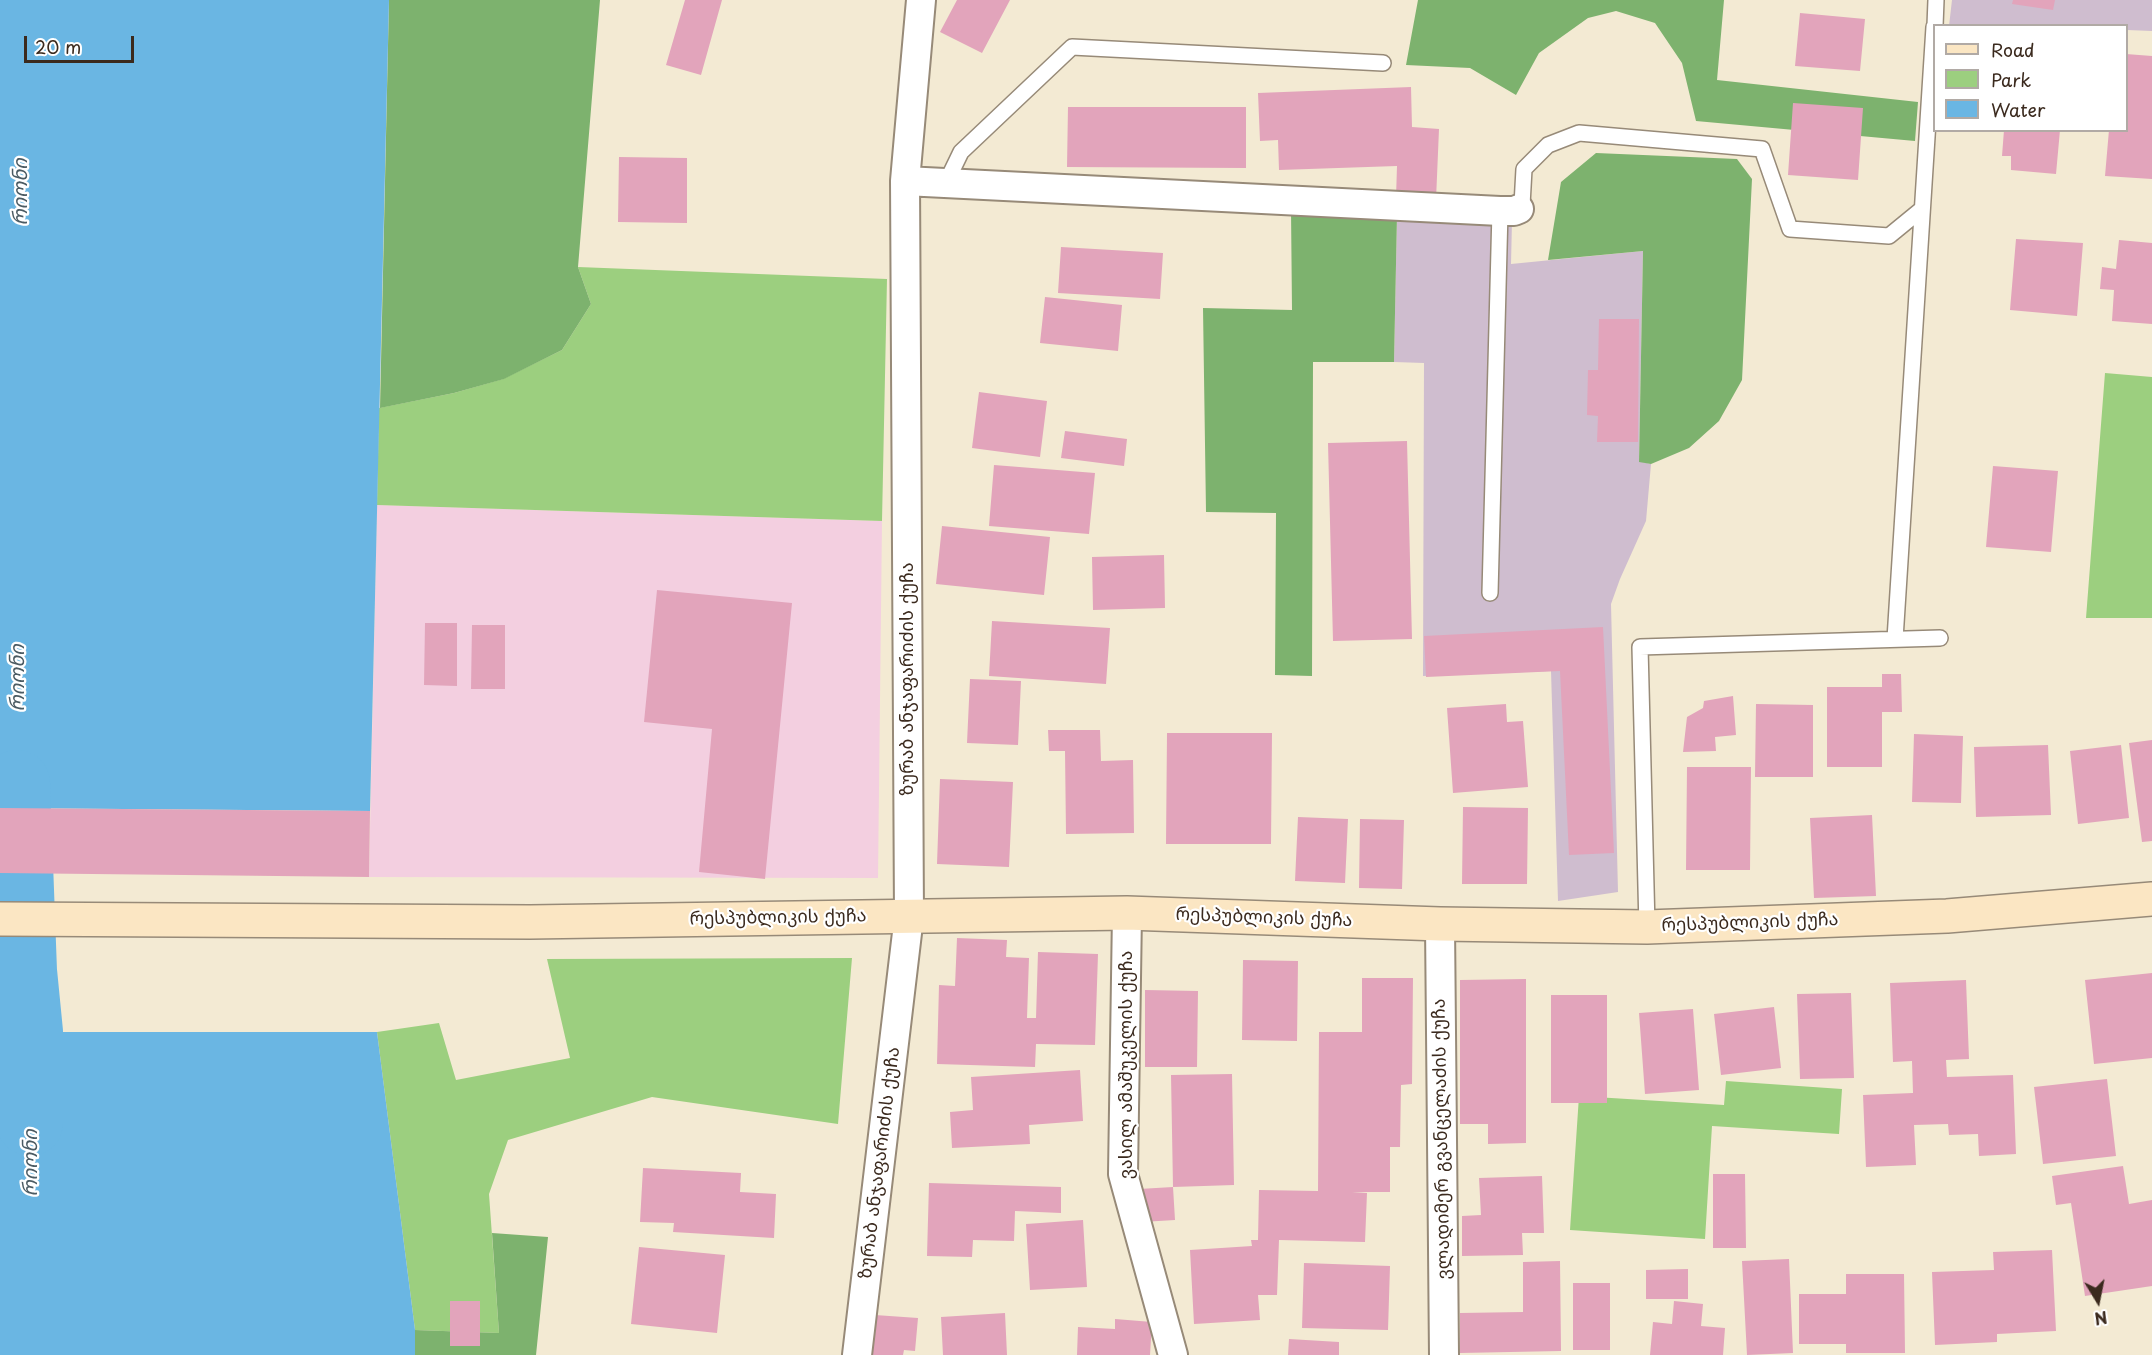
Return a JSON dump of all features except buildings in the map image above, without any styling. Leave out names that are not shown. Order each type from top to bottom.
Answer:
[{"type":"street","name":"ზურაბ ანჯაფარიძის ქუჩა","points":[[857,1355],[909,916],[905,181],[921,0]]},
{"type":"street","points":[[905,181],[1510,210]]},
{"type":"street","name":"რესპუბლიკის ქუჩა","points":[[0,919],[530,922],[1127,913],[1440,924],[1647,927],[1947,916],[2152,899]]},
{"type":"street","name":"ვასილ ამაშუკელის ქუჩა","points":[[1127,913],[1123,1174],[1173,1355]]},
{"type":"street","name":"ვლადიმერ გვანცელაძის ქუჩა","points":[[1440,924],[1444,1355]]},
{"type":"lane","points":[[1935,24],[1936,0]]},
{"type":"lane","points":[[946,183],[961,152],[1072,48],[1383,63]]},
{"type":"lane","points":[[1895,639],[1933,54]]},
{"type":"lane","points":[[1490,593],[1510,210],[1522,205],[1524,169],[1548,146],[1579,133],[1762,149],[1790,229],[1889,236],[1922,209]]},
{"type":"lane","points":[[1647,927],[1640,647],[1940,638]]},
{"type":"shaded area","points":[[1952,0],[2152,0],[2152,31],[2128,30],[2128,24],[1949,24]]},
{"type":"shaded area","points":[[1397,215],[1512,221],[1511,264],[1643,251],[1639,461],[1651,464],[1646,521],[1611,604],[1618,892],[1558,901],[1551,671],[1423,676],[1424,363],[1394,362]]},
{"type":"shaded area","points":[[377,505],[882,521],[878,878],[369,877]]},
{"type":"green space","points":[[389,0],[600,0],[578,267],[591,304],[562,350],[504,379],[454,393],[380,408]]},
{"type":"green space","points":[[1418,0],[1724,0],[1717,80],[1918,102],[1915,141],[1696,121],[1682,63],[1655,23],[1616,11],[1588,18],[1539,53],[1516,95],[1470,68],[1406,65]]},
{"type":"green space","points":[[1596,153],[1737,159],[1752,179],[1742,380],[1719,421],[1689,448],[1651,464],[1639,462],[1643,251],[1548,260],[1561,182]]},
{"type":"green space","points":[[1291,209],[1397,215],[1394,362],[1313,362],[1312,676],[1275,675],[1276,513],[1206,512],[1203,308],[1292,310]]},
{"type":"green space","points":[[578,267],[887,279],[882,521],[377,505],[379,408],[454,393],[503,379],[562,350],[591,304]]},
{"type":"green space","points":[[2105,373],[2152,377],[2152,618],[2086,618]]},
{"type":"green space","points":[[852,958],[838,1124],[652,1097],[508,1140],[489,1194],[499,1333],[415,1330],[377,1032],[439,1023],[456,1080],[570,1058],[547,959]]},
{"type":"green space","points":[[1726,1081],[1842,1089],[1839,1134],[1712,1126],[1705,1239],[1570,1230],[1579,1096],[1724,1105]]},
{"type":"green space","points":[[492,1233],[548,1237],[536,1355],[415,1355],[415,1330],[499,1333]]},
{"type":"water","points":[[0,0],[389,0],[370,811],[0,808]]},
{"type":"water","points":[[0,1032],[377,1032],[415,1330],[415,1355],[0,1355]]},
{"type":"waterway","name":"რიონი","points":[[17,783],[24,971],[30,1032],[30,1123]]}]
